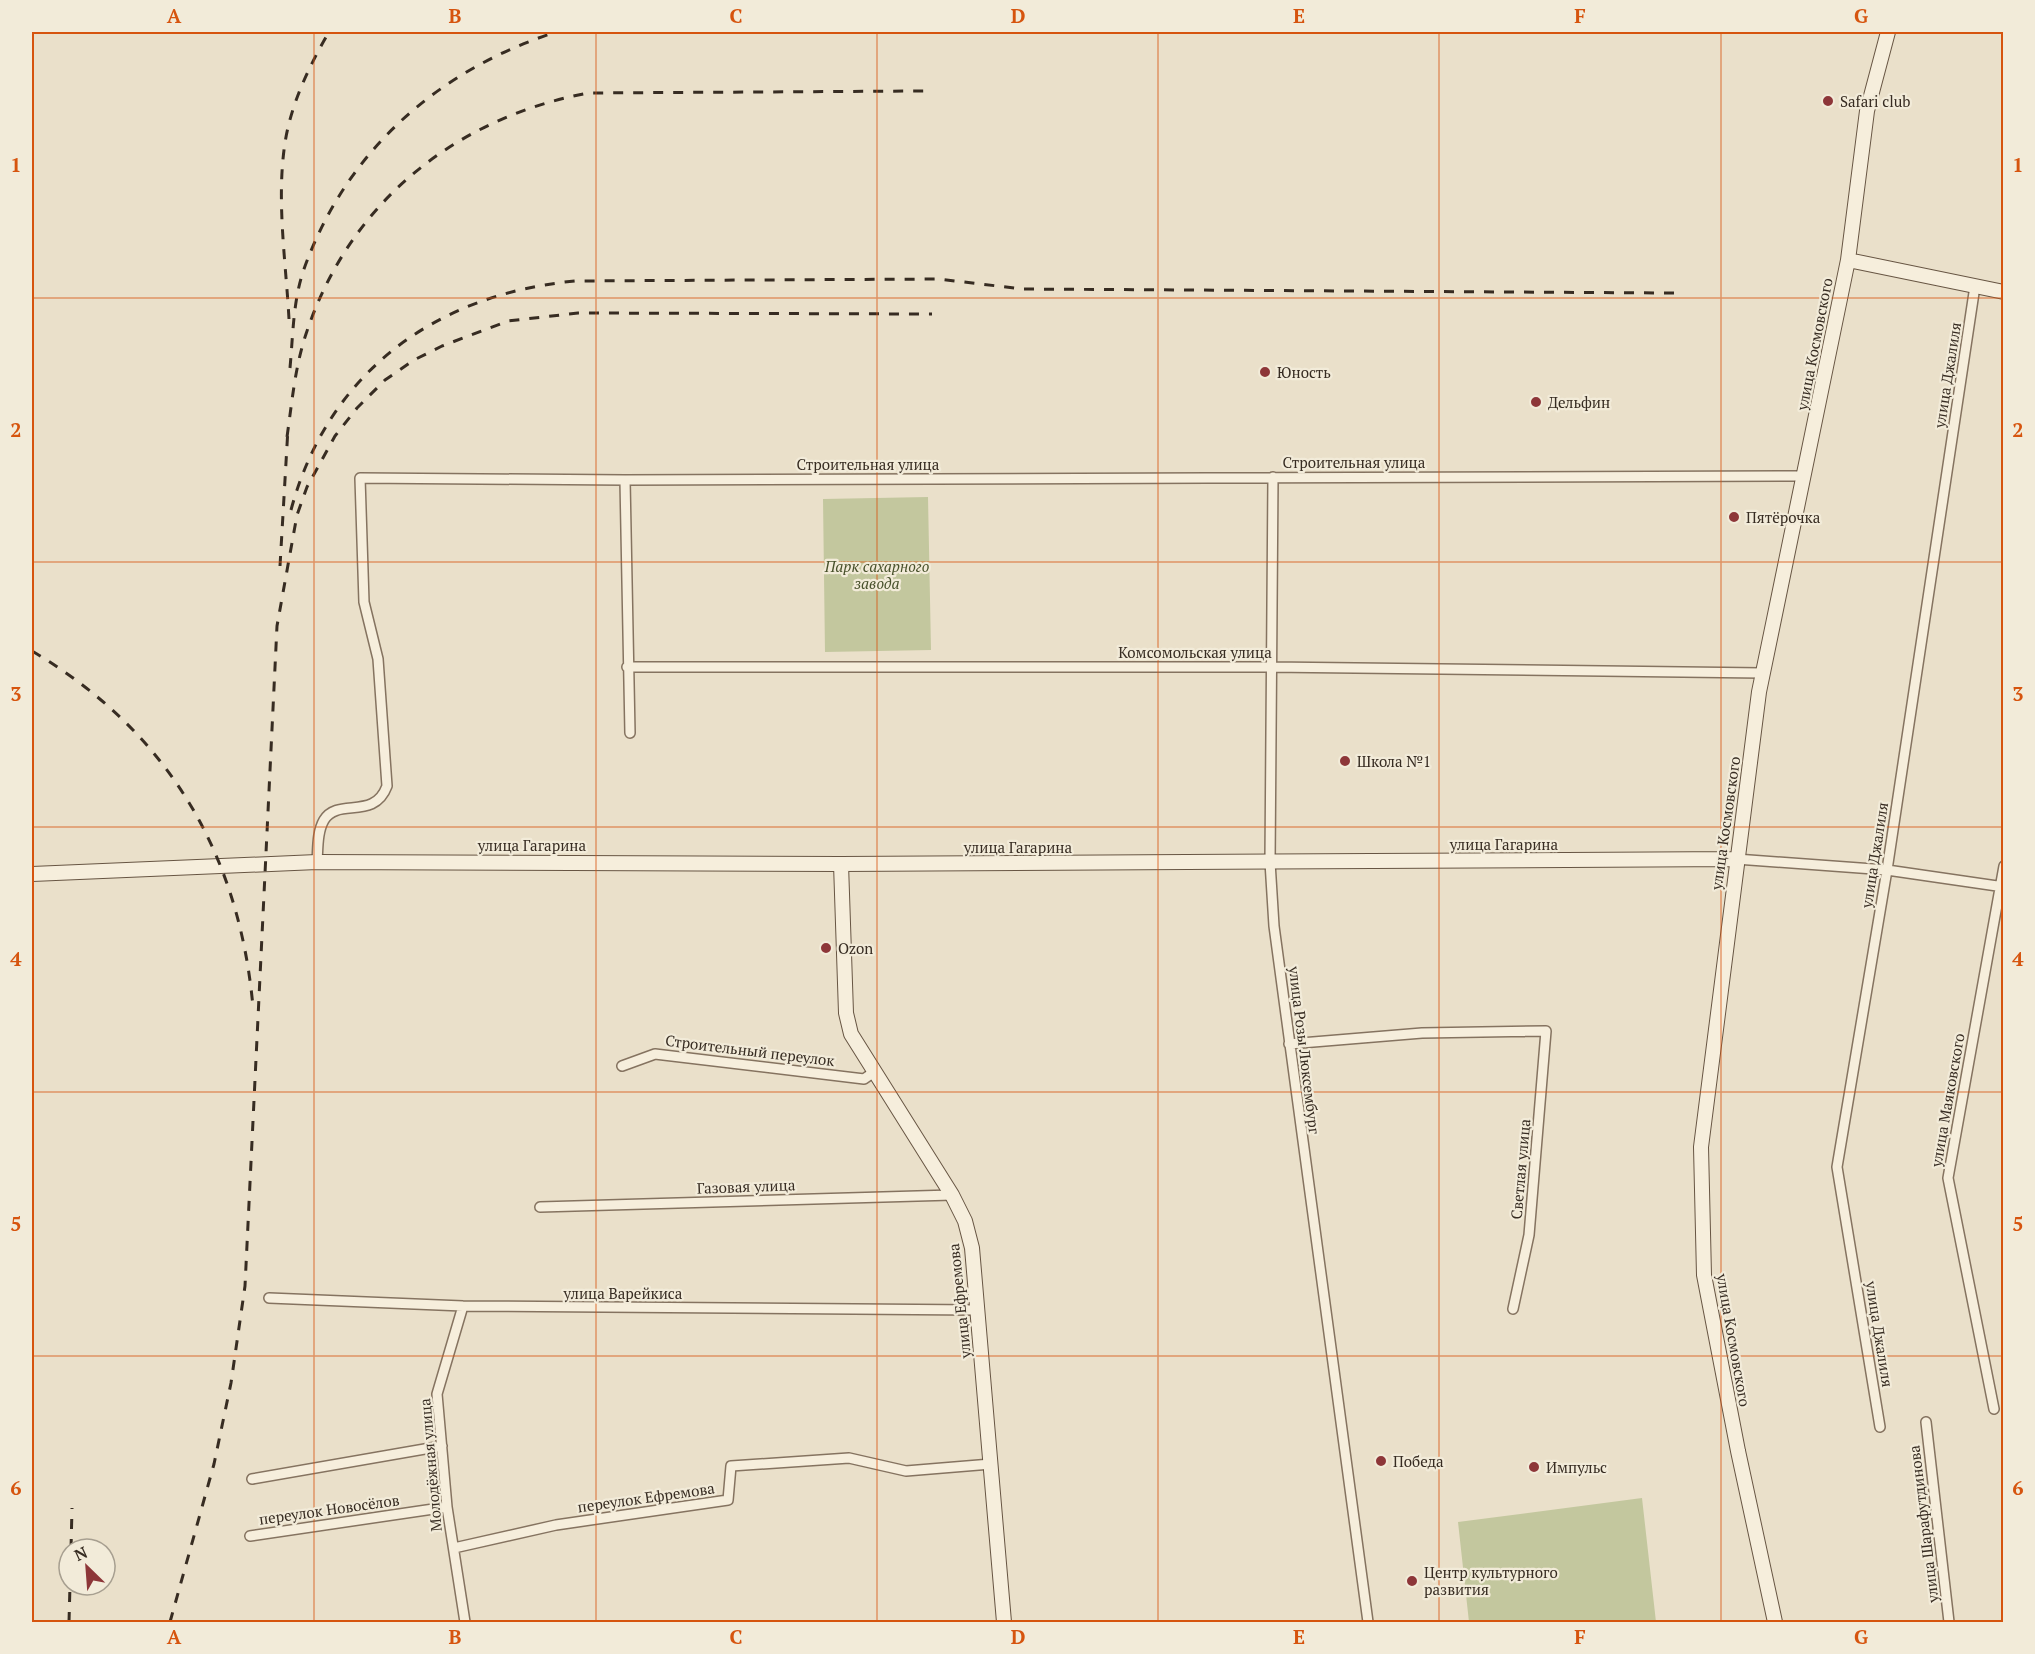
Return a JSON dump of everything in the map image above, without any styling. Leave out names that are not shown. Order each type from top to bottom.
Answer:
[{"type":"street","name":"улица Космовского","points":[[1775,1623],[1737,1452],[1704,1275],[1701,1147],[1736,859],[1762,673],[1805,476],[1848,260],[1867,111],[1888,32]]},
{"type":"street","points":[[1848,260],[2004,292]]},
{"type":"street","name":"улица Джалиля","points":[[1880,1427],[1837,1167],[1887,870],[1975,286]]},
{"type":"street","name":"Строительная улица","points":[[317,862],[319,836],[324,820],[330,813],[376,802],[383,796],[387,786],[378,659],[364,602],[360,478],[625,480],[1805,476]]},
{"type":"street","name":"улица Розы Люксембург","points":[[1273,477],[1270,862],[1274,926],[1368,1623]]},
{"type":"street","points":[[625,480],[630,734]]},
{"type":"street","name":"Комсомольская улица","points":[[627,668],[1270,667],[1762,673]]},
{"type":"street","name":"улица Гагарина","points":[[32,874],[317,862],[841,864],[1736,859],[1887,870],[2002,887]]},
{"type":"street","name":"улица Ефремова","points":[[841,864],[846,1013],[851,1034],[952,1195],[965,1221],[972,1248],[1004,1623]]},
{"type":"street","name":"улица Маяковского","points":[[1994,1409],[1948,1178],[2004,866]]},
{"type":"street","name":"Светлая улица","points":[[1289,1044],[1422,1033],[1546,1031],[1529,1235],[1514,1309]]},
{"type":"street","name":"Строительный переулок","points":[[622,1066],[655,1054],[864,1079],[874,1072]]},
{"type":"street","name":"Газовая улица","points":[[540,1207],[952,1195]]},
{"type":"street","name":"улица Варейкиса","points":[[269,1298],[463,1306],[977,1310]]},
{"type":"street","name":"Молодёжная улица","points":[[463,1306],[437,1394],[447,1507],[465,1623]]},
{"type":"street","name":"улица Шарафутдинова","points":[[1926,1422],[1950,1623]]},
{"type":"street","points":[[252,1479],[442,1446]]},
{"type":"street","name":"переулок Ефремова","points":[[454,1548],[556,1525],[728,1500],[731,1466],[849,1458],[906,1471],[991,1464]]},
{"type":"street","name":"переулок Новосёлов","points":[[250,1536],[447,1507]]},
{"type":"green space","name":"Парк сахарного завода","points":[[928,497],[931,650],[825,652],[823,499]]},
{"type":"green space","points":[[1642,1498],[1656,1622],[1469,1622],[1458,1522]]},
{"type":"railway","points":[[289,319],[281,192],[284,150],[290,119],[300,89],[329,32]]},
{"type":"railway","points":[[290,368],[296,306],[304,269],[322,226],[344,188],[371,152],[401,121],[435,93],[473,68],[513,48],[556,32]]},
{"type":"railway","points":[[287,437],[302,346],[325,287],[350,245],[379,207],[413,174],[452,146],[494,123],[539,105],[588,93],[924,91]]},
{"type":"railway","points":[[291,510],[308,461],[331,418],[360,380],[395,349],[434,323],[477,303],[524,289],[575,281],[938,279],[1023,289],[1674,293]]},
{"type":"railway","points":[[170,1622],[214,1464],[231,1383],[245,1286],[277,626],[297,515],[307,487],[335,436],[357,408],[385,380],[414,360],[442,346],[508,321],[578,313],[932,314]]},
{"type":"railway","points":[[280,566],[288,428]]},
{"type":"railway","points":[[32,651],[80,683],[122,719],[158,758],[188,801],[213,847],[232,897],[245,950],[253,1007]]},
{"type":"railway","points":[[71,1537],[72,1508]]},
{"type":"railway","points":[[69,1622],[70,1597]]},
{"type":"place","name":"Safari club","points":[[1828,101]]},
{"type":"place","name":"Юность","points":[[1265,372]]},
{"type":"place","name":"Дельфин","points":[[1536,402]]},
{"type":"place","name":"Пятёрочка","points":[[1734,517]]},
{"type":"place","name":"Школа №1","points":[[1345,761]]},
{"type":"place","name":"Ozon","points":[[826,948]]},
{"type":"place","name":"Победа","points":[[1381,1461]]},
{"type":"place","name":"Импульс","points":[[1534,1467]]},
{"type":"place","name":"Центр культурного развития","points":[[1412,1581]]}]
